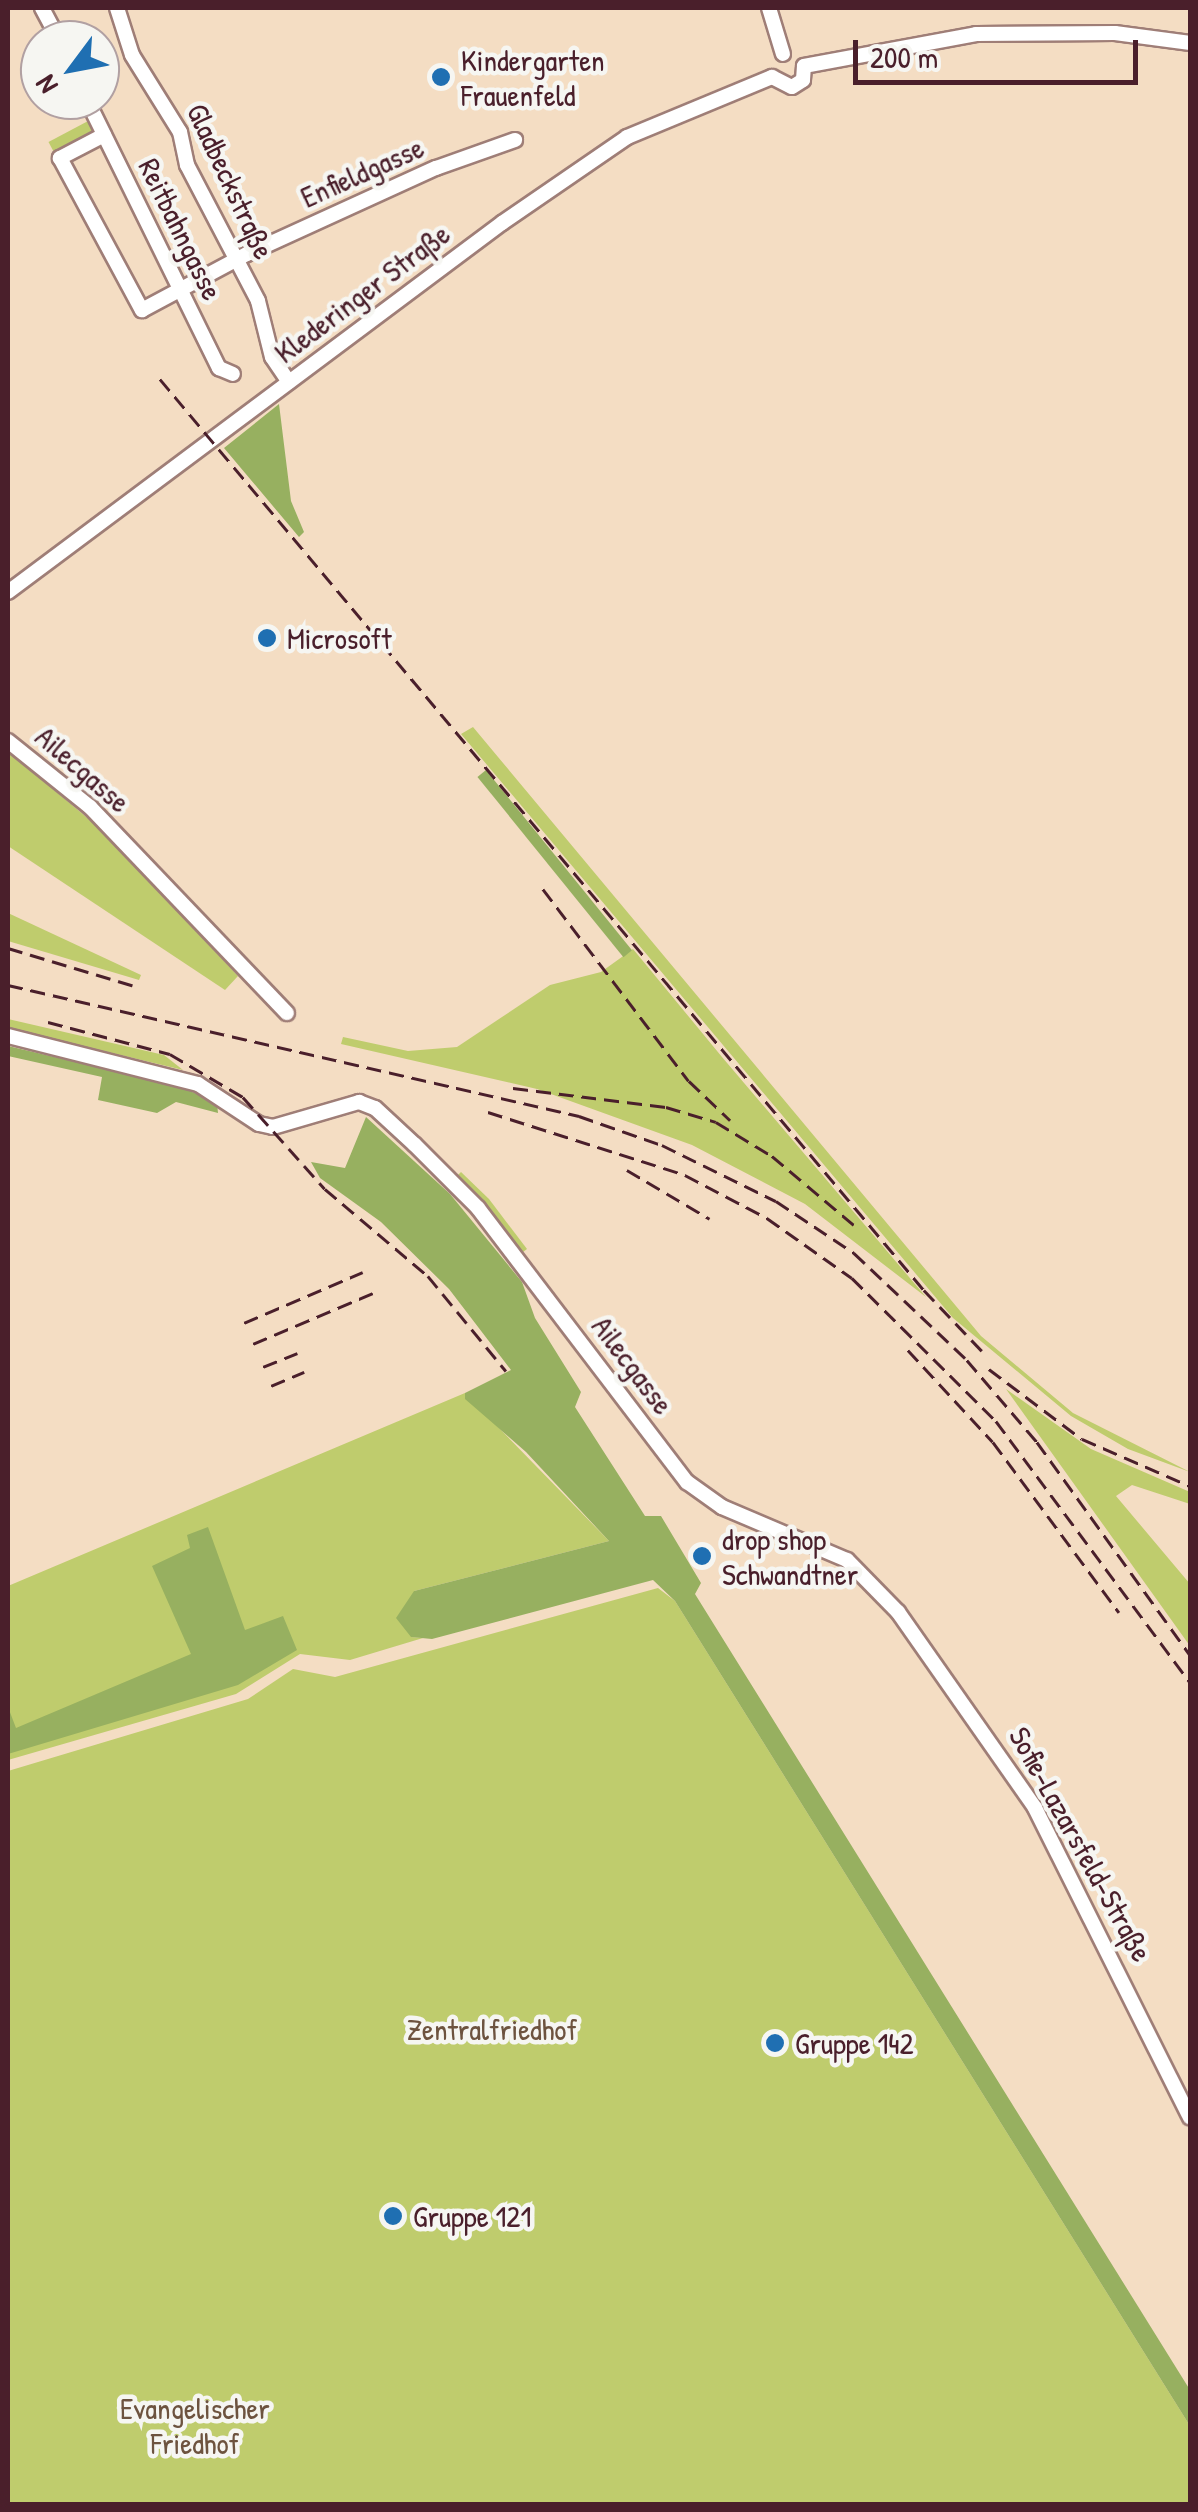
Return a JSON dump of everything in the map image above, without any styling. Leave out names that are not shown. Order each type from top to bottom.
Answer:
[{"type":"street","name":"Gladbeckstraße","points":[[117,8],[132,54],[180,132],[186,165],[238,260],[272,357],[289,382]]},
{"type":"street","points":[[769,8],[783,54],[804,66],[976,34],[1114,33],[1190,42]]},
{"type":"street","points":[[783,54],[772,64],[772,77],[792,88],[802,80],[804,66]]},
{"type":"street","name":"Klederinger Straße","points":[[8,592],[627,137],[772,77]]},
{"type":"street","name":"Reitbahngasse","points":[[96,120],[219,368],[233,374]]},
{"type":"street","name":"Enfieldgasse","points":[[104,136],[60,158],[136,308],[436,168],[515,140]]},
{"type":"street","name":"Ailecgasse","points":[[8,740],[90,808],[286,1013]]},
{"type":"street","name":"Ailecgasse","points":[[8,1036],[198,1084],[260,1124],[273,1126],[359,1102],[375,1108],[478,1208],[687,1482],[722,1507],[847,1560],[898,1612]]},
{"type":"street","name":"Sofie-Lazarsfeld-Straße","points":[[898,1612],[1035,1808],[1190,2117]]},
{"type":"green space","points":[[90,120],[99,137],[57,159],[49,142]]},
{"type":"green space","points":[[279,404],[291,501],[304,532],[299,537],[224,448]]},
{"type":"green space","points":[[473,727],[981,1336],[1073,1413],[1190,1472],[1128,1449],[1071,1416],[953,1318],[461,734]]},
{"type":"green space","points":[[8,751],[104,832],[238,976],[225,990],[8,846]]},
{"type":"green space","points":[[486,770],[632,950],[623,957],[477,777]]},
{"type":"green space","points":[[8,913],[141,975],[139,980],[8,941]]},
{"type":"green space","points":[[633,949],[926,1297],[805,1204],[692,1145],[537,1089],[341,1044],[343,1037],[408,1051],[457,1047],[550,985],[601,972]]},
{"type":"green space","points":[[8,1019],[164,1055],[183,1070],[8,1028]]},
{"type":"green space","points":[[8,1046],[181,1087],[217,1103],[218,1113],[176,1102],[157,1113],[98,1100],[102,1077],[8,1056]]},
{"type":"green space","points":[[366,1117],[450,1194],[522,1282],[535,1318],[581,1392],[575,1407],[645,1516],[661,1516],[701,1583],[695,1594],[1190,2390],[1190,2426],[675,1601],[653,1580],[432,1639],[411,1637],[396,1618],[414,1591],[609,1541],[526,1452],[465,1399],[465,1393],[511,1370],[449,1289],[381,1222],[320,1178],[311,1162],[345,1168]]},
{"type":"green space","points":[[461,1172],[489,1199],[527,1249],[523,1252],[475,1200],[457,1176]]},
{"type":"green space","points":[[1006,1389],[1091,1449],[1190,1492],[1190,1504],[1132,1485],[1116,1496],[1190,1584],[1190,1646]]},
{"type":"green space","points":[[465,1393],[609,1541],[414,1591],[411,1637],[423,1638],[350,1660],[300,1654],[236,1694],[8,1760],[8,1586]]},
{"type":"green space","points":[[208,1527],[245,1630],[283,1616],[297,1650],[238,1685],[8,1754],[8,1707],[16,1728],[191,1654],[152,1566],[190,1548],[187,1535]]},
{"type":"green space","name":"Zentralfriedhof","points":[[658,1588],[675,1601],[1190,2426],[1190,2504],[8,2504],[8,1771],[248,1699],[293,1669],[335,1677]]},
{"type":"railway","points":[[160,379],[924,1290],[986,1355]]},
{"type":"railway","points":[[543,889],[689,1081],[730,1120]]},
{"type":"railway","points":[[8,948],[135,986]]},
{"type":"railway","points":[[8,985],[579,1116],[662,1145],[776,1201],[854,1253],[967,1360],[1037,1442],[1190,1655]]},
{"type":"railway","points":[[48,1022],[170,1054],[243,1097],[325,1189],[428,1276],[506,1371]]},
{"type":"railway","points":[[513,1088],[666,1107],[716,1122],[772,1156],[854,1225]]},
{"type":"railway","points":[[488,1112],[685,1175],[767,1218],[852,1278],[996,1421],[1190,1682]]},
{"type":"railway","points":[[627,1170],[710,1219]]},
{"type":"railway","points":[[244,1323],[363,1272]]},
{"type":"railway","points":[[253,1344],[373,1293]]},
{"type":"railway","points":[[908,1350],[993,1442],[1119,1612]]},
{"type":"railway","points":[[263,1367],[297,1353]]},
{"type":"railway","points":[[989,1369],[1082,1439],[1190,1486]]},
{"type":"railway","points":[[271,1386],[304,1372]]},
{"type":"place","name":"Kindergarten Frauenfeld","points":[[441,77]]},
{"type":"place","name":"Microsoft","points":[[267,638]]},
{"type":"place","name":"drop shop Schwandtner","points":[[702,1556]]},
{"type":"place","name":"Gruppe 142","points":[[775,2043]]},
{"type":"place","name":"Gruppe 121","points":[[393,2216]]},
{"type":"park label","name":"Evangelischer Friedhof","points":[[195,2425]]}]
